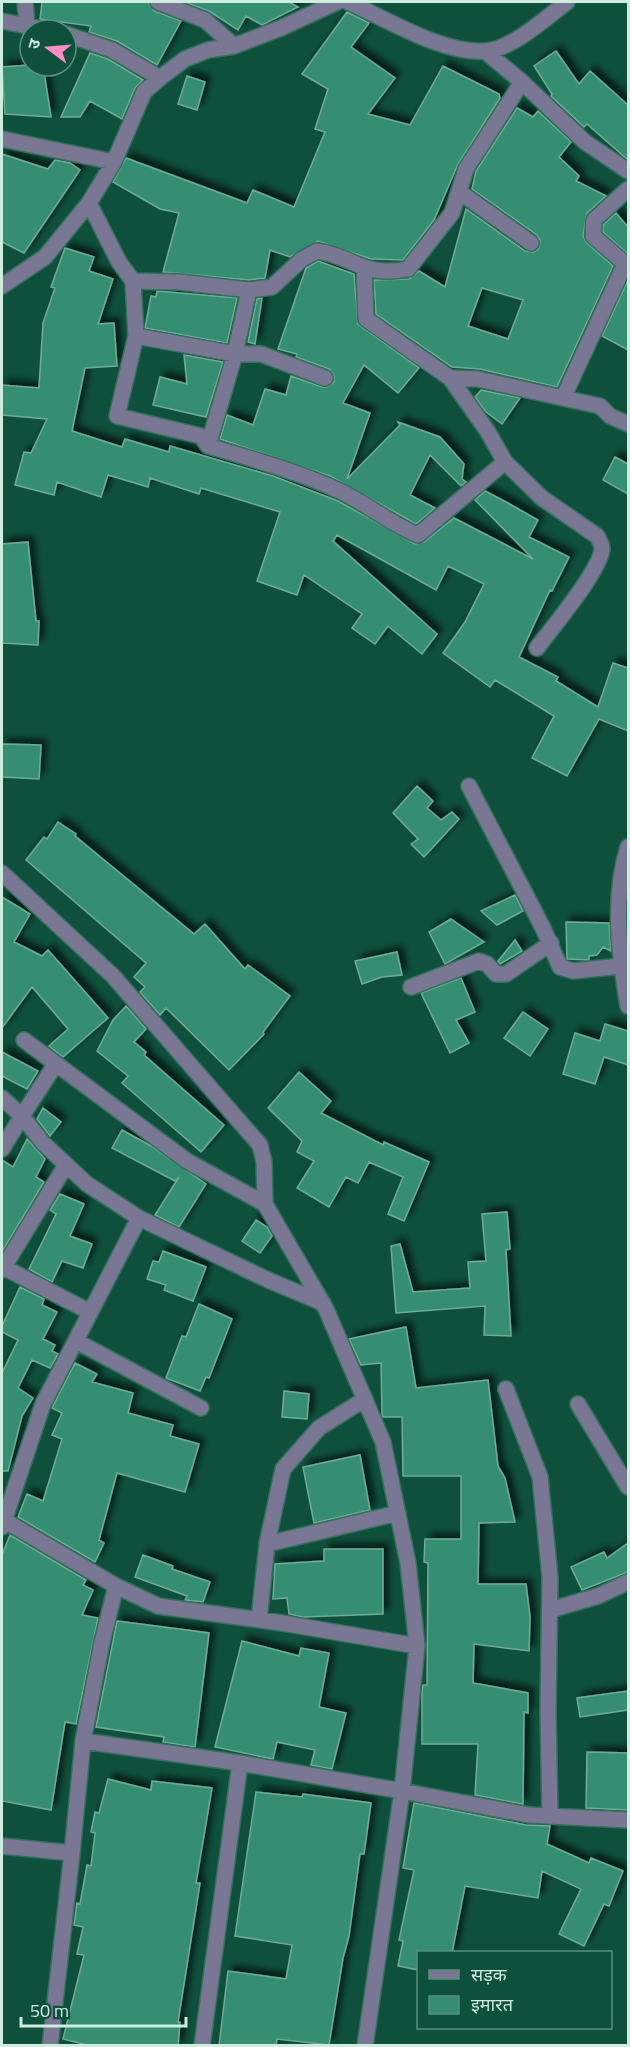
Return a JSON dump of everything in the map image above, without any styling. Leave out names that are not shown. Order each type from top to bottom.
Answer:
[{"type":"street","points":[[25,2],[26,18]]},
{"type":"street","points":[[158,2],[205,20],[234,46]]},
{"type":"street","points":[[2,286],[45,256],[89,203],[114,162],[144,92],[160,78],[185,59],[208,50],[234,46],[281,28],[337,2]]},
{"type":"street","points":[[348,2],[444,46],[486,52],[516,40],[567,2]]},
{"type":"street","points":[[3,19],[18,23]]},
{"type":"street","points":[[78,38],[112,50],[160,78]]},
{"type":"street","points":[[486,52],[522,82],[585,142],[628,171]]},
{"type":"street","points":[[132,281],[179,282],[249,290],[272,287],[302,259],[317,251],[364,269],[389,273],[408,269],[452,213],[461,194],[466,169],[522,82]]},
{"type":"street","points":[[2,139],[114,162]]},
{"type":"street","points":[[563,398],[624,266],[621,260],[593,236],[594,220],[628,189]]},
{"type":"street","points":[[461,194],[531,243]]},
{"type":"street","points":[[89,203],[132,281],[136,336],[117,416],[201,436],[208,446],[297,472],[344,493],[399,527],[418,535],[505,462]]},
{"type":"street","points":[[364,269],[366,319],[450,378],[488,432],[505,462],[542,498],[597,536],[601,543],[602,551],[587,580],[537,648]]},
{"type":"street","points":[[208,446],[235,354],[249,290]]},
{"type":"street","points":[[136,336],[235,354],[261,354],[325,378]]},
{"type":"street","points":[[450,378],[478,379],[600,406],[610,416],[628,424]]},
{"type":"street","points":[[469,786],[551,943],[560,967],[564,970],[621,966]]},
{"type":"street","points":[[628,847],[623,863],[618,926],[621,966],[628,1006]]},
{"type":"street","points":[[2,873],[113,976],[260,1145],[264,1162],[265,1204],[323,1303],[383,1442],[408,1563],[417,1646],[402,1791],[365,2046]]},
{"type":"street","points":[[411,987],[479,961],[487,963],[496,974],[506,974],[551,943]]},
{"type":"street","points":[[24,1040],[187,1161],[265,1204]]},
{"type":"street","points":[[2,1149],[55,1065]]},
{"type":"street","points":[[2,1098],[22,1116],[43,1143],[87,1184],[139,1218],[268,1280],[323,1303]]},
{"type":"street","points":[[66,1165],[2,1269],[90,1312]]},
{"type":"street","points":[[139,1218],[43,1404],[2,1523],[116,1586],[158,1606],[417,1646]]},
{"type":"street","points":[[76,1341],[201,1408]]},
{"type":"street","points":[[506,1389],[540,1477],[550,1577],[550,1815]]},
{"type":"street","points":[[259,1620],[267,1544],[283,1469],[319,1428],[364,1398]]},
{"type":"street","points":[[578,1404],[628,1487]]},
{"type":"street","points":[[267,1544],[398,1513]]},
{"type":"street","points":[[550,1610],[598,1596],[628,1582]]},
{"type":"street","points":[[51,2046],[83,1741],[102,1642],[116,1586]]},
{"type":"street","points":[[83,1741],[240,1763],[528,1815],[628,1820]]},
{"type":"street","points":[[202,2046],[240,1763]]},
{"type":"street","points":[[2,1846],[72,1853]]},
{"type":"building","points":[[42,2],[148,2],[154,11],[181,21],[157,65],[117,41],[89,32],[91,26],[78,24],[78,18],[40,18]]},
{"type":"building","points":[[184,2],[289,2],[298,7],[262,25],[246,16],[238,30],[209,11]]},
{"type":"building","points":[[347,12],[369,23],[351,47],[395,78],[368,114],[410,125],[443,66],[499,94],[500,98],[458,164],[434,220],[403,260],[371,259],[318,241],[290,257],[270,250],[265,278],[249,280],[163,272],[179,213],[160,209],[113,182],[126,158],[247,203],[253,190],[294,207],[325,132],[315,129],[328,89],[302,74]]},
{"type":"building","points":[[556,51],[579,84],[590,71],[628,105],[628,160],[587,124],[584,127],[551,96],[552,94],[534,66]]},
{"type":"building","points":[[90,53],[108,59],[143,80],[135,88],[122,119],[90,101],[80,117],[61,117]]},
{"type":"building","points":[[18,66],[18,78],[45,78],[51,117],[5,114],[2,67]]},
{"type":"building","points":[[187,76],[205,82],[197,110],[178,104]]},
{"type":"building","points":[[517,108],[533,117],[538,111],[571,142],[559,157],[579,176],[576,181],[606,196],[587,213],[583,236],[587,243],[613,266],[557,387],[480,369],[452,367],[376,314],[374,280],[409,279],[419,271],[445,287],[466,209],[525,251],[534,252],[539,248],[540,240],[537,235],[472,189],[476,171]],"holes":[[[482,288],[523,300],[508,339],[468,326]]]},
{"type":"building","points":[[2,154],[48,169],[55,160],[70,163],[80,170],[24,253],[2,242]]},
{"type":"building","points":[[616,213],[628,227],[628,254],[603,232],[603,225]]},
{"type":"building","points":[[65,248],[94,257],[89,271],[113,279],[98,324],[114,323],[117,366],[85,368],[72,431],[122,447],[125,439],[169,452],[170,446],[273,476],[338,501],[415,544],[424,542],[454,518],[533,559],[475,500],[485,491],[506,502],[538,520],[529,537],[569,557],[552,591],[550,590],[519,657],[558,677],[556,681],[598,707],[613,663],[628,668],[628,731],[599,719],[567,776],[532,758],[554,716],[495,680],[490,687],[443,653],[465,622],[484,584],[448,566],[436,590],[337,535],[333,541],[437,634],[422,654],[388,626],[375,644],[352,628],[362,614],[304,575],[297,595],[257,581],[280,512],[201,488],[199,494],[150,478],[148,487],[108,475],[101,497],[57,482],[54,495],[15,485],[24,452],[31,453],[47,419],[2,415],[2,385],[39,388],[43,323],[55,288],[51,287]]},
{"type":"building","points":[[318,261],[354,274],[358,324],[419,368],[398,393],[364,365],[343,403],[370,413],[347,479],[400,425],[398,422],[440,437],[464,464],[462,479],[466,482],[461,486],[430,455],[410,495],[435,508],[416,524],[330,476],[220,439],[227,415],[253,425],[265,389],[286,395],[291,376],[322,387],[327,387],[334,382],[334,376],[329,369],[296,357],[297,354],[278,349],[306,268]]},
{"type":"building","points":[[628,280],[628,350],[602,336]]},
{"type":"building","points":[[157,291],[237,298],[227,343],[145,328],[151,296],[156,297]]},
{"type":"building","points":[[262,298],[255,344],[248,342],[257,299]]},
{"type":"building","points":[[184,355],[223,362],[206,417],[153,405],[160,377],[187,384]]},
{"type":"building","points":[[481,390],[520,398],[502,424],[486,412],[475,397]]},
{"type":"building","points":[[615,457],[628,464],[628,494],[603,480]]},
{"type":"building","points":[[28,542],[36,621],[39,621],[38,645],[2,643],[2,544]]},
{"type":"building","points":[[2,744],[41,745],[39,779],[2,777]]},
{"type":"building","points":[[417,786],[433,801],[427,808],[441,820],[452,812],[459,819],[424,857],[411,844],[418,839],[393,813]]},
{"type":"building","points":[[58,822],[76,834],[75,836],[194,934],[205,924],[245,969],[248,965],[290,996],[263,1032],[264,1034],[229,1070],[166,1008],[160,1015],[140,992],[145,987],[134,977],[146,963],[26,860],[44,837],[47,839]]},
{"type":"building","points":[[515,895],[523,911],[497,925],[481,911]]},
{"type":"building","points":[[2,897],[30,914],[14,942],[42,956],[48,950],[108,1018],[63,1057],[49,1046],[68,1029],[32,987],[2,1028]]},
{"type":"building","points":[[451,919],[484,942],[445,964],[429,932]]},
{"type":"building","points":[[566,922],[609,923],[611,951],[603,947],[597,955],[589,956],[589,960],[567,959]]},
{"type":"building","points":[[515,940],[522,951],[500,964],[498,961]]},
{"type":"building","points":[[397,952],[402,975],[382,977],[362,984],[355,961]]},
{"type":"building","points":[[461,978],[475,1012],[456,1020],[469,1043],[450,1053],[421,993]]},
{"type":"building","points":[[126,1006],[146,1029],[134,1042],[146,1052],[144,1055],[224,1125],[201,1152],[122,1083],[128,1076],[97,1051],[113,1020]]},
{"type":"building","points":[[523,1012],[548,1029],[530,1056],[504,1038]]},
{"type":"building","points":[[605,1024],[628,1031],[628,1065],[604,1057],[595,1084],[563,1074],[575,1033],[600,1041]]},
{"type":"building","points":[[2,1052],[38,1071],[27,1089],[2,1076]]},
{"type":"building","points":[[299,1072],[331,1101],[321,1113],[383,1145],[384,1142],[429,1162],[404,1221],[388,1214],[403,1177],[369,1162],[358,1183],[346,1177],[329,1207],[297,1188],[314,1161],[297,1152],[302,1141],[268,1108]]},
{"type":"building","points":[[43,1108],[61,1122],[50,1136],[37,1119]]},
{"type":"building","points":[[122,1130],[151,1146],[206,1184],[179,1227],[155,1215],[179,1177],[175,1181],[112,1148]]},
{"type":"building","points":[[27,1139],[45,1159],[36,1177],[44,1182],[2,1252],[2,1160],[13,1167]]},
{"type":"building","points":[[60,1194],[84,1204],[70,1236],[92,1244],[83,1268],[62,1261],[52,1282],[29,1269],[56,1214],[50,1210]]},
{"type":"building","points":[[507,1212],[510,1249],[506,1250],[511,1336],[484,1335],[485,1306],[396,1313],[391,1246],[400,1244],[413,1292],[470,1288],[468,1262],[486,1261],[482,1214]]},
{"type":"building","points":[[256,1220],[267,1227],[272,1236],[260,1253],[242,1241]]},
{"type":"building","points":[[163,1251],[206,1267],[193,1301],[164,1290],[166,1285],[147,1279],[153,1261],[159,1262]]},
{"type":"building","points":[[20,1287],[44,1299],[42,1305],[57,1312],[43,1339],[55,1345],[52,1351],[58,1354],[50,1368],[32,1360],[18,1388],[33,1398],[22,1416],[8,1471],[2,1471],[2,1373],[18,1340],[2,1332],[2,1326]]},
{"type":"building","points":[[199,1304],[232,1319],[209,1378],[206,1377],[200,1391],[166,1378],[182,1336],[186,1337]]},
{"type":"building","points":[[406,1327],[416,1388],[488,1380],[498,1466],[505,1478],[515,1522],[479,1523],[478,1584],[526,1584],[530,1617],[529,1651],[474,1644],[473,1683],[528,1693],[528,1713],[524,1712],[523,1804],[475,1795],[478,1744],[422,1744],[422,1693],[423,1685],[427,1685],[428,1563],[424,1562],[425,1539],[461,1539],[461,1476],[403,1476],[402,1417],[383,1417],[381,1363],[361,1365],[349,1339]]},
{"type":"building","points":[[75,1363],[97,1374],[92,1382],[133,1393],[128,1413],[173,1425],[170,1436],[199,1444],[185,1492],[117,1473],[99,1540],[104,1543],[95,1562],[18,1517],[27,1494],[43,1501],[62,1439],[52,1435],[62,1413],[52,1408]]},
{"type":"building","points":[[284,1391],[309,1394],[307,1419],[282,1417]]},
{"type":"building","points":[[360,1455],[370,1510],[314,1523],[303,1467]]},
{"type":"building","points":[[10,1535],[86,1580],[83,1585],[93,1590],[82,1615],[98,1618],[76,1724],[65,1722],[51,1810],[2,1801],[2,1555]]},
{"type":"building","points":[[628,1543],[628,1572],[582,1590],[571,1567],[604,1552],[607,1558]]},
{"type":"building","points":[[324,1549],[383,1549],[383,1614],[303,1617],[289,1614],[287,1598],[273,1599],[275,1564],[324,1561]]},
{"type":"building","points":[[143,1555],[173,1566],[172,1569],[210,1582],[203,1602],[185,1600],[187,1596],[135,1577]]},
{"type":"building","points":[[117,1621],[209,1633],[195,1747],[163,1742],[164,1737],[96,1727]]},
{"type":"building","points":[[242,1641],[299,1656],[301,1648],[329,1653],[319,1707],[346,1713],[332,1769],[311,1765],[315,1750],[277,1742],[273,1759],[215,1747]]},
{"type":"building","points":[[628,1691],[628,1710],[580,1717],[577,1698]]},
{"type":"building","points":[[587,1752],[628,1753],[628,1810],[586,1808]]},
{"type":"building","points":[[108,1779],[151,1790],[152,1781],[212,1788],[196,1883],[200,1883],[178,2022],[180,2022],[178,2046],[91,2046],[63,2039],[84,1955],[77,1954],[83,1927],[74,1925],[77,1903],[80,1904],[87,1865],[91,1866],[95,1833],[91,1832],[95,1812],[99,1813]]},
{"type":"building","points":[[256,1792],[302,1797],[303,1794],[371,1803],[364,1854],[360,1854],[349,1936],[343,1958],[329,2045],[277,2039],[276,2046],[219,2046],[228,1971],[286,1979],[292,1945],[235,1936]]},
{"type":"building","points":[[414,1803],[526,1825],[550,1826],[547,1844],[589,1863],[591,1858],[623,1871],[609,1906],[604,1904],[584,1946],[559,1934],[581,1889],[542,1871],[538,1898],[465,1886],[452,1951],[417,1951],[417,1970],[398,1966],[403,1941],[399,1940],[414,1870],[403,1868]]}]
